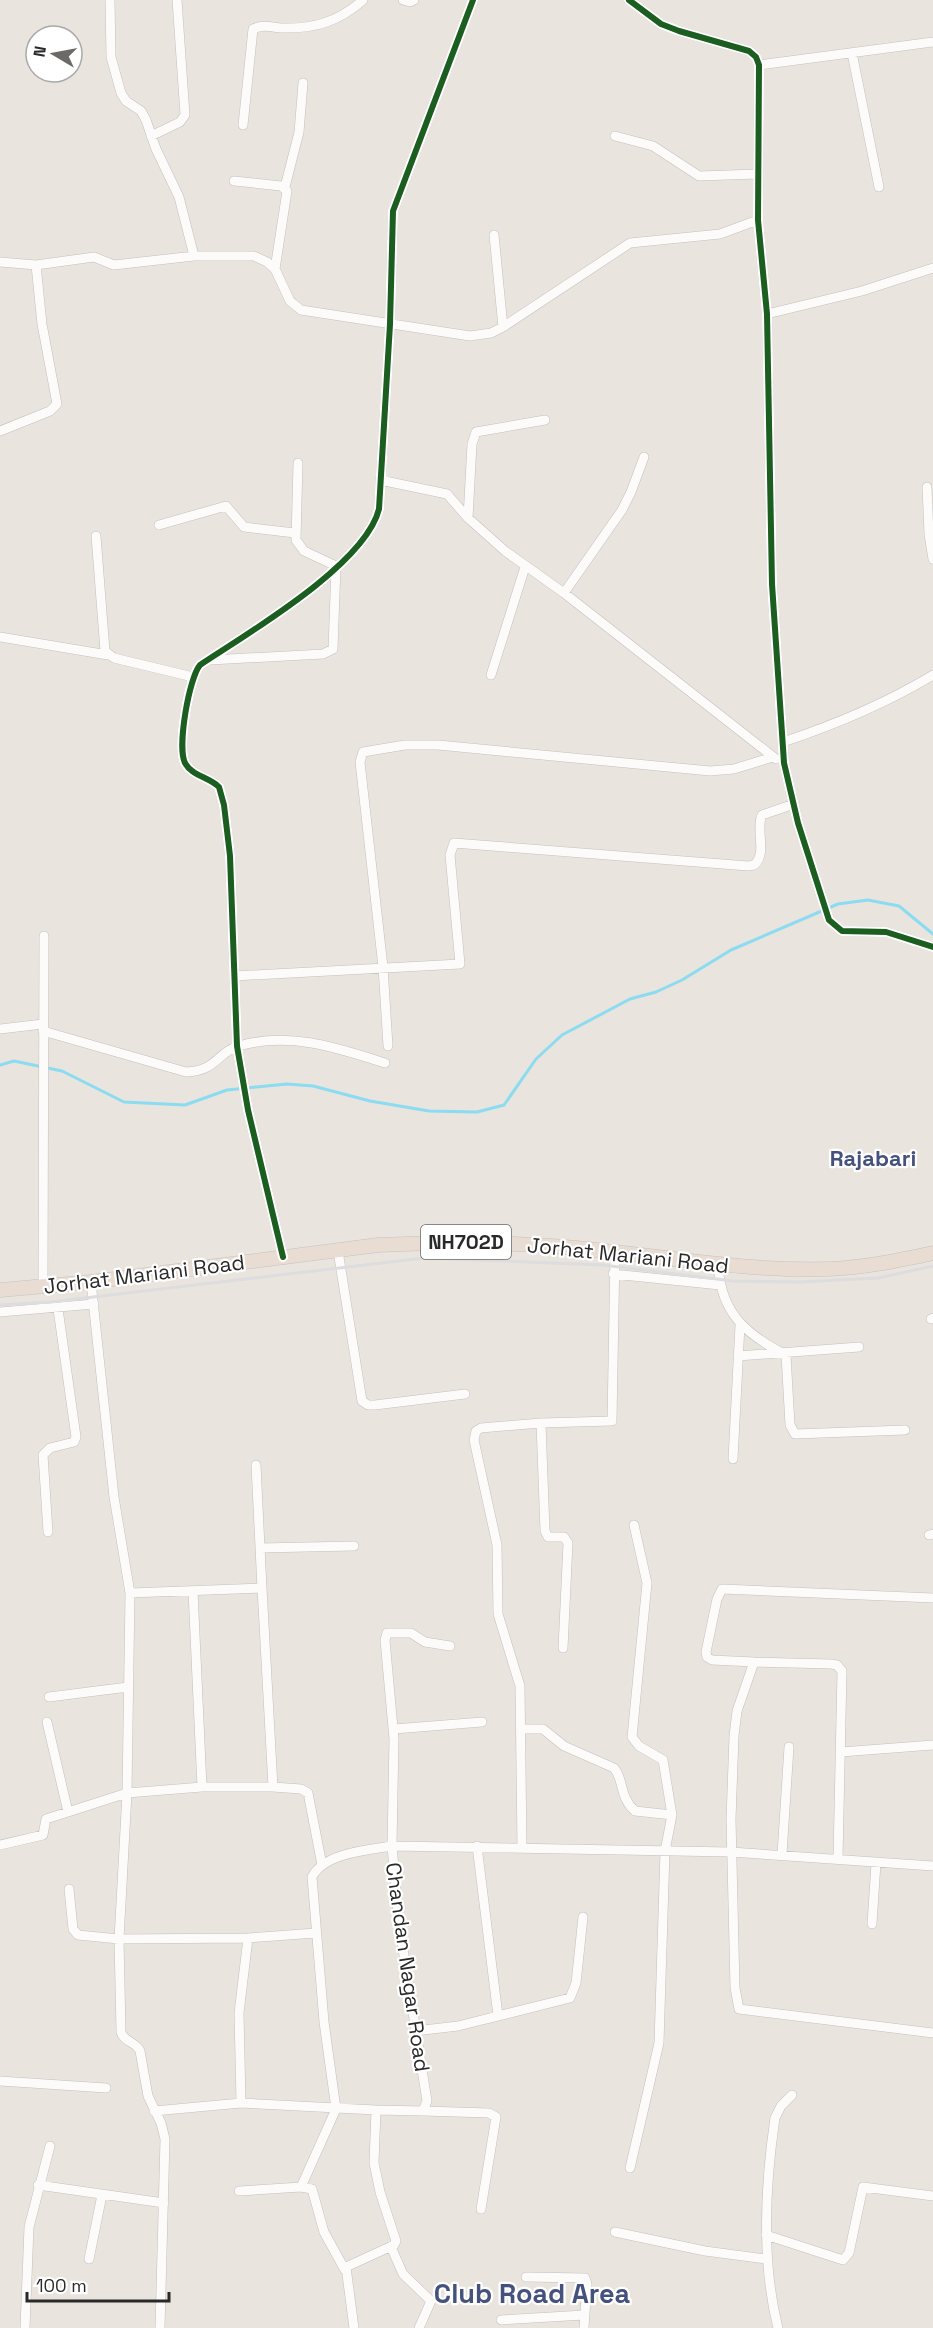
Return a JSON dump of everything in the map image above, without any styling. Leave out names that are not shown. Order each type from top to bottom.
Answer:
[{"type":"highway","name":"Jorhat Mariani Road","points":[[0,1290],[91,1282],[378,1245],[456,1242],[615,1252],[718,1263],[832,1269],[933,1252]]},
{"type":"street","points":[[110,0],[111,57],[116,77],[123,98],[141,111],[179,197],[194,256]]},
{"type":"street","points":[[151,136],[180,122],[186,115],[177,0]]},
{"type":"street","points":[[243,125],[253,29],[261,26],[282,28],[323,24],[341,17],[363,0]]},
{"type":"street","points":[[403,0],[410,2],[414,0]]},
{"type":"street","points":[[629,0],[662,24],[679,32],[749,51],[756,57],[759,65],[758,220],[767,315],[772,584],[784,763],[820,896],[829,920],[842,931],[886,932],[933,947]]},
{"type":"street","points":[[283,1257],[248,1110],[237,1046],[232,882],[222,794],[215,783],[189,769],[182,752],[181,738],[193,677],[200,665],[280,613],[360,544],[375,523],[390,324],[393,211],[471,1]]},
{"type":"street","points":[[759,65],[933,42]]},
{"type":"street","points":[[852,53],[879,187]]},
{"type":"street","points":[[275,269],[286,195],[285,187],[298,132],[303,83]]},
{"type":"street","points":[[615,136],[652,146],[699,176],[758,174]]},
{"type":"street","points":[[234,181],[285,187]]},
{"type":"street","points":[[0,262],[36,265],[94,257],[120,264],[194,256],[254,256],[275,269],[290,301],[301,310],[470,336],[491,333],[503,327],[630,243],[720,234],[758,220]]},
{"type":"street","points":[[494,235],[503,327]]},
{"type":"street","points":[[0,431],[51,411],[57,404],[42,324],[36,265]]},
{"type":"street","points":[[767,315],[862,291],[933,268]]},
{"type":"street","points":[[468,519],[472,444],[476,432],[545,420]]},
{"type":"street","points":[[564,593],[622,510],[632,492],[644,457]]},
{"type":"street","points":[[298,463],[295,532],[300,548],[336,566]]},
{"type":"street","points":[[380,480],[447,494],[468,519],[525,567],[564,593],[773,757],[784,763]]},
{"type":"street","points":[[927,487],[929,534],[933,559]]},
{"type":"street","points":[[159,525],[226,506],[244,527],[295,532]]},
{"type":"street","points":[[96,536],[104,646],[108,655]]},
{"type":"street","points":[[207,660],[330,651],[335,637],[336,566]]},
{"type":"street","points":[[491,675],[525,567]]},
{"type":"street","points":[[0,637],[108,655],[193,677]]},
{"type":"street","points":[[783,742],[873,709],[933,675]]},
{"type":"street","points":[[388,1046],[383,967],[360,762],[363,752],[386,747],[438,745],[710,771],[734,769],[773,757]]},
{"type":"street","points":[[234,976],[460,964],[450,855],[454,843],[748,866],[759,861],[759,825],[762,815],[794,804]]},
{"type":"street","points":[[43,1287],[44,936]]},
{"type":"street","points":[[0,1029],[43,1028],[186,1072],[207,1069],[237,1046],[280,1042],[315,1042],[385,1063]]},
{"type":"street","points":[[338,1251],[362,1401],[375,1405],[465,1394]]},
{"type":"street","points":[[522,1848],[519,1676],[498,1614],[497,1545],[475,1435],[481,1428],[612,1421],[615,1252]]},
{"type":"street","points":[[718,1263],[720,1285],[740,1325],[762,1342],[786,1354]]},
{"type":"street","points":[[613,1274],[720,1285]]},
{"type":"street","points":[[91,1282],[114,1497],[130,1593],[127,1792],[119,1939],[121,2032],[125,2039],[137,2045],[140,2051],[148,2096],[164,2131],[160,2328]]},
{"type":"street","points":[[0,1312],[58,1309],[94,1304]]},
{"type":"street","points":[[48,1532],[43,1455],[50,1448],[69,1445],[76,1437],[58,1309]]},
{"type":"street","points":[[733,1459],[740,1325]]},
{"type":"street","points":[[738,1356],[859,1347]]},
{"type":"street","points":[[786,1354],[790,1425],[795,1434],[905,1430]]},
{"type":"street","points":[[541,1423],[545,1531],[548,1538],[564,1537],[568,1543],[563,1648]]},
{"type":"street","points":[[256,1465],[273,1787]]},
{"type":"street","points":[[630,2168],[659,2043],[665,1851],[672,1815],[663,1760],[639,1746],[632,1737],[647,1582],[634,1525]]},
{"type":"street","points":[[260,1548],[354,1546]]},
{"type":"street","points":[[130,1593],[262,1588]]},
{"type":"street","points":[[838,1858],[842,1671],[837,1665],[712,1660],[707,1657],[706,1652],[717,1599],[722,1589],[933,1598]]},
{"type":"street","points":[[193,1591],[202,1787]]},
{"type":"street","points":[[301,2187],[336,2109],[324,2022],[311,1885],[316,1870],[322,1865],[362,1851],[392,1846],[394,1728],[387,1633],[411,1632],[425,1642],[450,1646]]},
{"type":"street","points":[[754,1662],[735,1723],[732,1852],[735,1988],[739,2009],[933,2032]]},
{"type":"street","points":[[49,1697],[128,1687]]},
{"type":"street","points":[[47,1722],[68,1812]]},
{"type":"street","points":[[394,1728],[482,1722]]},
{"type":"street","points":[[521,1729],[543,1730],[564,1746],[614,1768],[619,1775],[622,1792],[635,1811],[672,1815]]},
{"type":"street","points":[[841,1752],[933,1744]]},
{"type":"street","points":[[782,1854],[789,1746]]},
{"type":"street","points":[[0,1845],[43,1835],[46,1819],[127,1792],[202,1787],[273,1787],[301,1789],[308,1793],[322,1865]]},
{"type":"street","name":"Chandan Nagar Road","points":[[423,2111],[428,2101],[399,1924],[392,1846],[732,1852],[933,1866]]},
{"type":"street","points":[[477,1846],[498,2016]]},
{"type":"street","points":[[872,1924],[876,1863]]},
{"type":"street","points":[[69,1889],[75,1933],[119,1939],[248,1938],[316,1934]]},
{"type":"street","points":[[415,2031],[458,2026],[570,1998],[576,1983],[583,1917]]},
{"type":"street","points":[[241,2103],[239,2013],[248,1938]]},
{"type":"street","points":[[0,2081],[106,2088]]},
{"type":"street","points":[[778,2328],[766,2259],[766,2235],[775,2118],[781,2106],[792,2095]]},
{"type":"street","points":[[154,2111],[241,2103],[336,2109],[489,2113],[496,2117],[480,2209]]},
{"type":"street","points":[[345,2270],[348,2264],[395,2244],[396,2237],[380,2192],[374,2163],[376,2110]]},
{"type":"street","points":[[25,2328],[29,2227],[38,2185],[50,2146]]},
{"type":"street","points":[[38,2185],[164,2203]]},
{"type":"street","points":[[239,2191],[301,2187],[312,2189],[324,2232],[345,2270],[351,2294],[354,2328]]},
{"type":"street","points":[[766,2235],[843,2260],[849,2253],[863,2187],[933,2196]]},
{"type":"street","points":[[89,2259],[102,2195]]},
{"type":"street","points":[[615,2232],[705,2251],[766,2259]]},
{"type":"street","points":[[391,2247],[403,2274],[431,2301],[419,2328]]},
{"type":"street","points":[[526,2277],[585,2278],[587,2284],[584,2328]]},
{"type":"street","points":[[501,2320],[533,2323],[584,2315]]},
{"type":"waterway","points":[[0,1065],[14,1061],[62,1071],[124,1102],[185,1105],[227,1090],[287,1084],[313,1086],[370,1101],[429,1111],[477,1112],[504,1105],[536,1059],[562,1035],[630,999],[656,992],[682,980],[731,950],[838,904],[868,900],[899,906],[933,934]]},
{"type":"railway","points":[[0,1305],[51,1302],[424,1258],[603,1265],[733,1281],[799,1282],[878,1278],[933,1266]]},
{"type":"cycle path","points":[[283,1257],[248,1110],[237,1046],[230,856],[224,805],[219,787],[192,771],[185,763],[182,743],[185,713],[192,684],[200,665],[274,616],[329,575],[352,552],[369,530],[379,509],[390,324],[393,211],[473,0]]},
{"type":"cycle path","points":[[629,0],[661,24],[749,51],[756,57],[759,65],[758,220],[767,314],[772,584],[784,763],[798,823],[829,920],[842,931],[886,932],[933,947]]},
{"type":"district","name":"Rajabari","points":[[873,1158]]},
{"type":"district","name":"Club Road Area","points":[[532,2293]]}]
